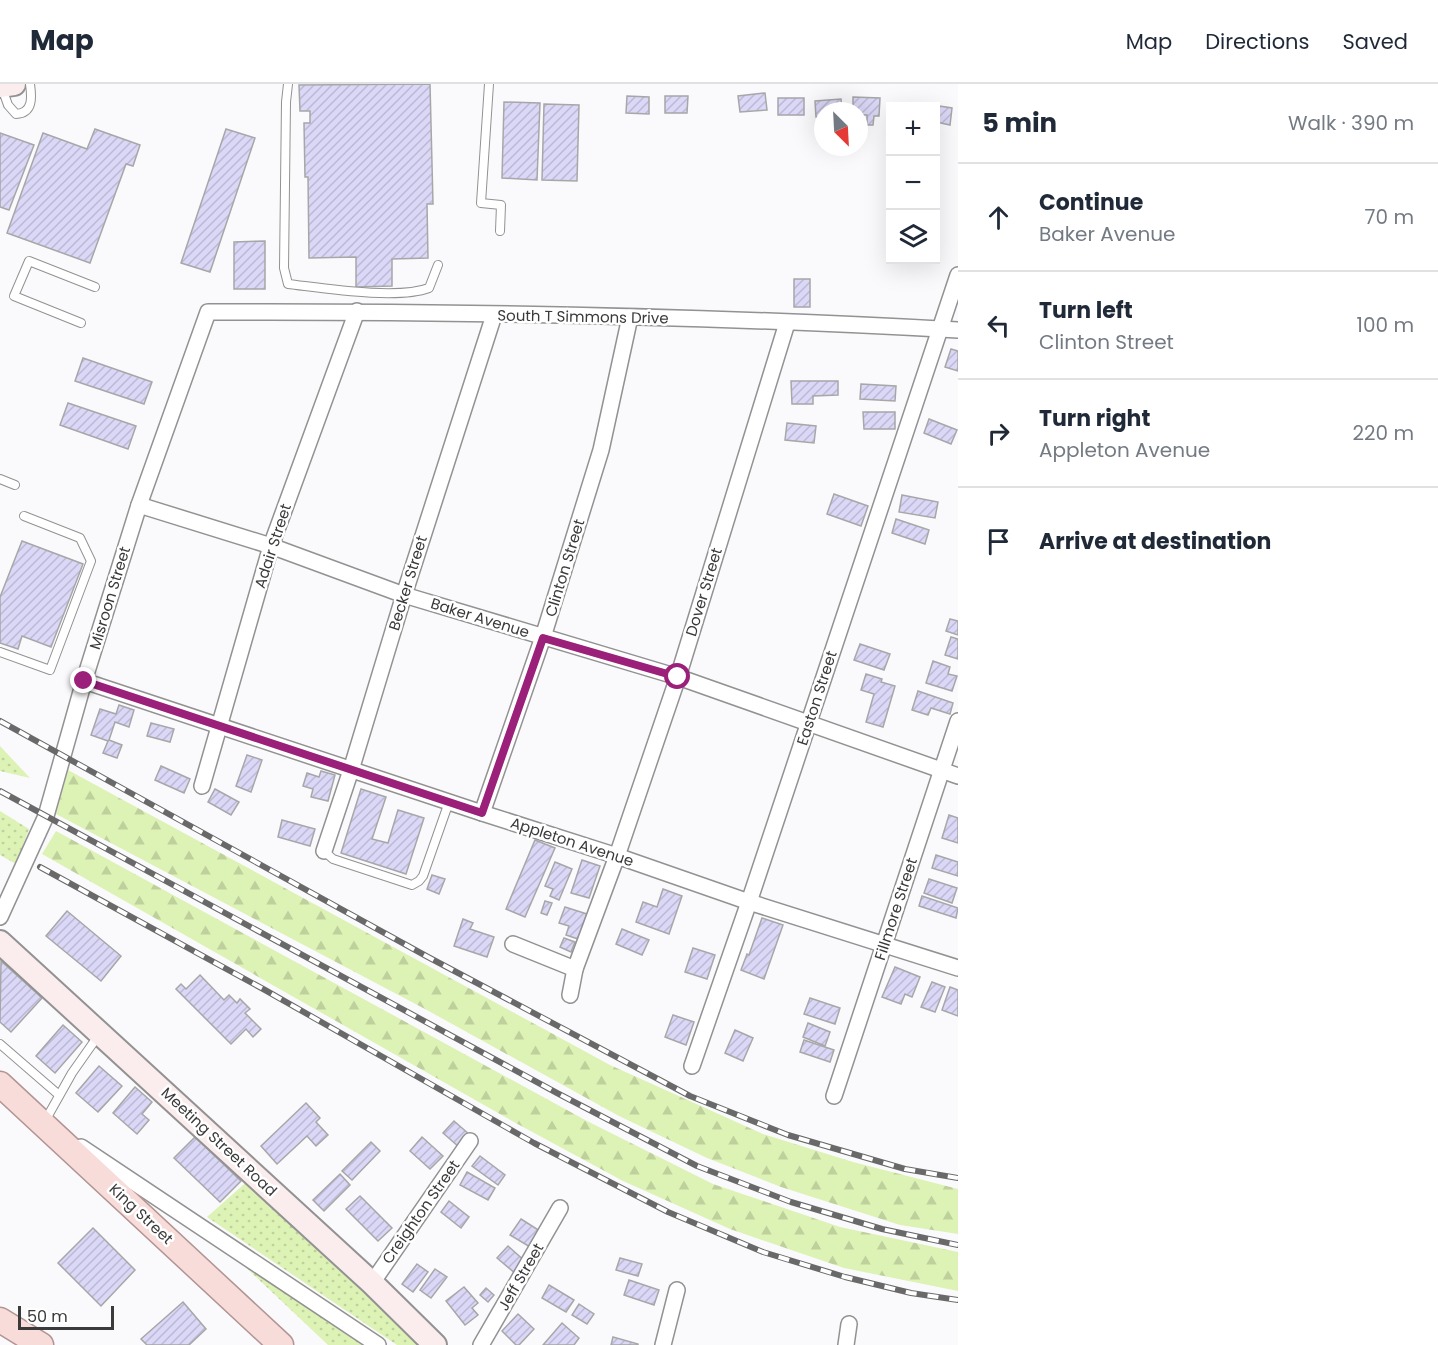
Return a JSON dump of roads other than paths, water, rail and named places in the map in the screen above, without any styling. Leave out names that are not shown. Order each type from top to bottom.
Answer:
[{"type":"main road","name":"King Street","points":[[0,1084],[281,1345]]},
{"type":"main road","points":[[0,1320],[41,1345]]},
{"type":"street","name":"Easton Street","points":[[692,1066],[958,275]]},
{"type":"street","name":"South T Simmons Drive","points":[[208,312],[357,311],[630,317],[958,330]]},
{"type":"street","name":"Adair Street","points":[[202,786],[271,546],[357,311]]},
{"type":"street","name":"Misroon Street","points":[[0,916],[46,816],[84,681],[139,505],[208,312]]},
{"type":"street","name":"Becker Street","points":[[324,851],[494,315]]},
{"type":"street","name":"Clinton Street","points":[[482,813],[543,638],[602,450],[630,317]]},
{"type":"street","name":"Dover Street","points":[[570,995],[575,969],[617,856],[678,677],[787,323]]},
{"type":"street","name":"Baker Avenue","points":[[139,505],[271,546],[404,595],[678,677],[958,776]]},
{"type":"street","name":"Appleton Avenue","points":[[84,681],[617,856],[749,902],[958,968]]},
{"type":"street","name":"Fillmore Street","points":[[834,1096],[958,721]]},
{"type":"street","name":"Meeting Street Road","points":[[0,942],[372,1283],[435,1345]]},
{"type":"street","points":[[513,944],[575,969]]},
{"type":"street","points":[[0,1084],[26,1107],[113,1170],[378,1345]]},
{"type":"street","name":"Creighton Street","points":[[372,1283],[470,1141]]},
{"type":"street","name":"Jeff Street","points":[[481,1345],[561,1208]]},
{"type":"street","points":[[663,1345],[677,1290]]},
{"type":"street","points":[[846,1345],[849,1324]]},
{"type":"lane","points":[[5,89],[8,105],[16,114],[28,110],[32,94],[30,84]]},
{"type":"lane","points":[[288,84],[284,268],[288,284],[348,291],[417,293],[429,288],[438,265]]},
{"type":"lane","points":[[489,84],[481,203],[501,205],[500,231]]},
{"type":"lane","points":[[0,109],[5,89]]},
{"type":"lane","points":[[81,323],[14,296],[29,261],[95,287]]},
{"type":"lane","points":[[0,479],[15,485]]},
{"type":"lane","points":[[0,652],[50,670],[91,561],[80,537],[24,516]]},
{"type":"lane","points":[[324,851],[333,860],[412,885],[420,881],[423,876],[449,802]]},
{"type":"lane","points":[[45,1121],[72,1072],[100,1032]]},
{"type":"lane","points":[[0,1044],[59,1095]]},
{"type":"railway","points":[[0,721],[428,957],[690,1096],[788,1135],[905,1169],[958,1178]]},
{"type":"railway","points":[[0,791],[557,1093],[697,1166],[791,1202],[882,1229],[958,1245]]},
{"type":"railway","points":[[40,867],[265,990],[534,1143],[668,1212],[763,1252],[845,1277],[911,1293],[958,1300]]}]
